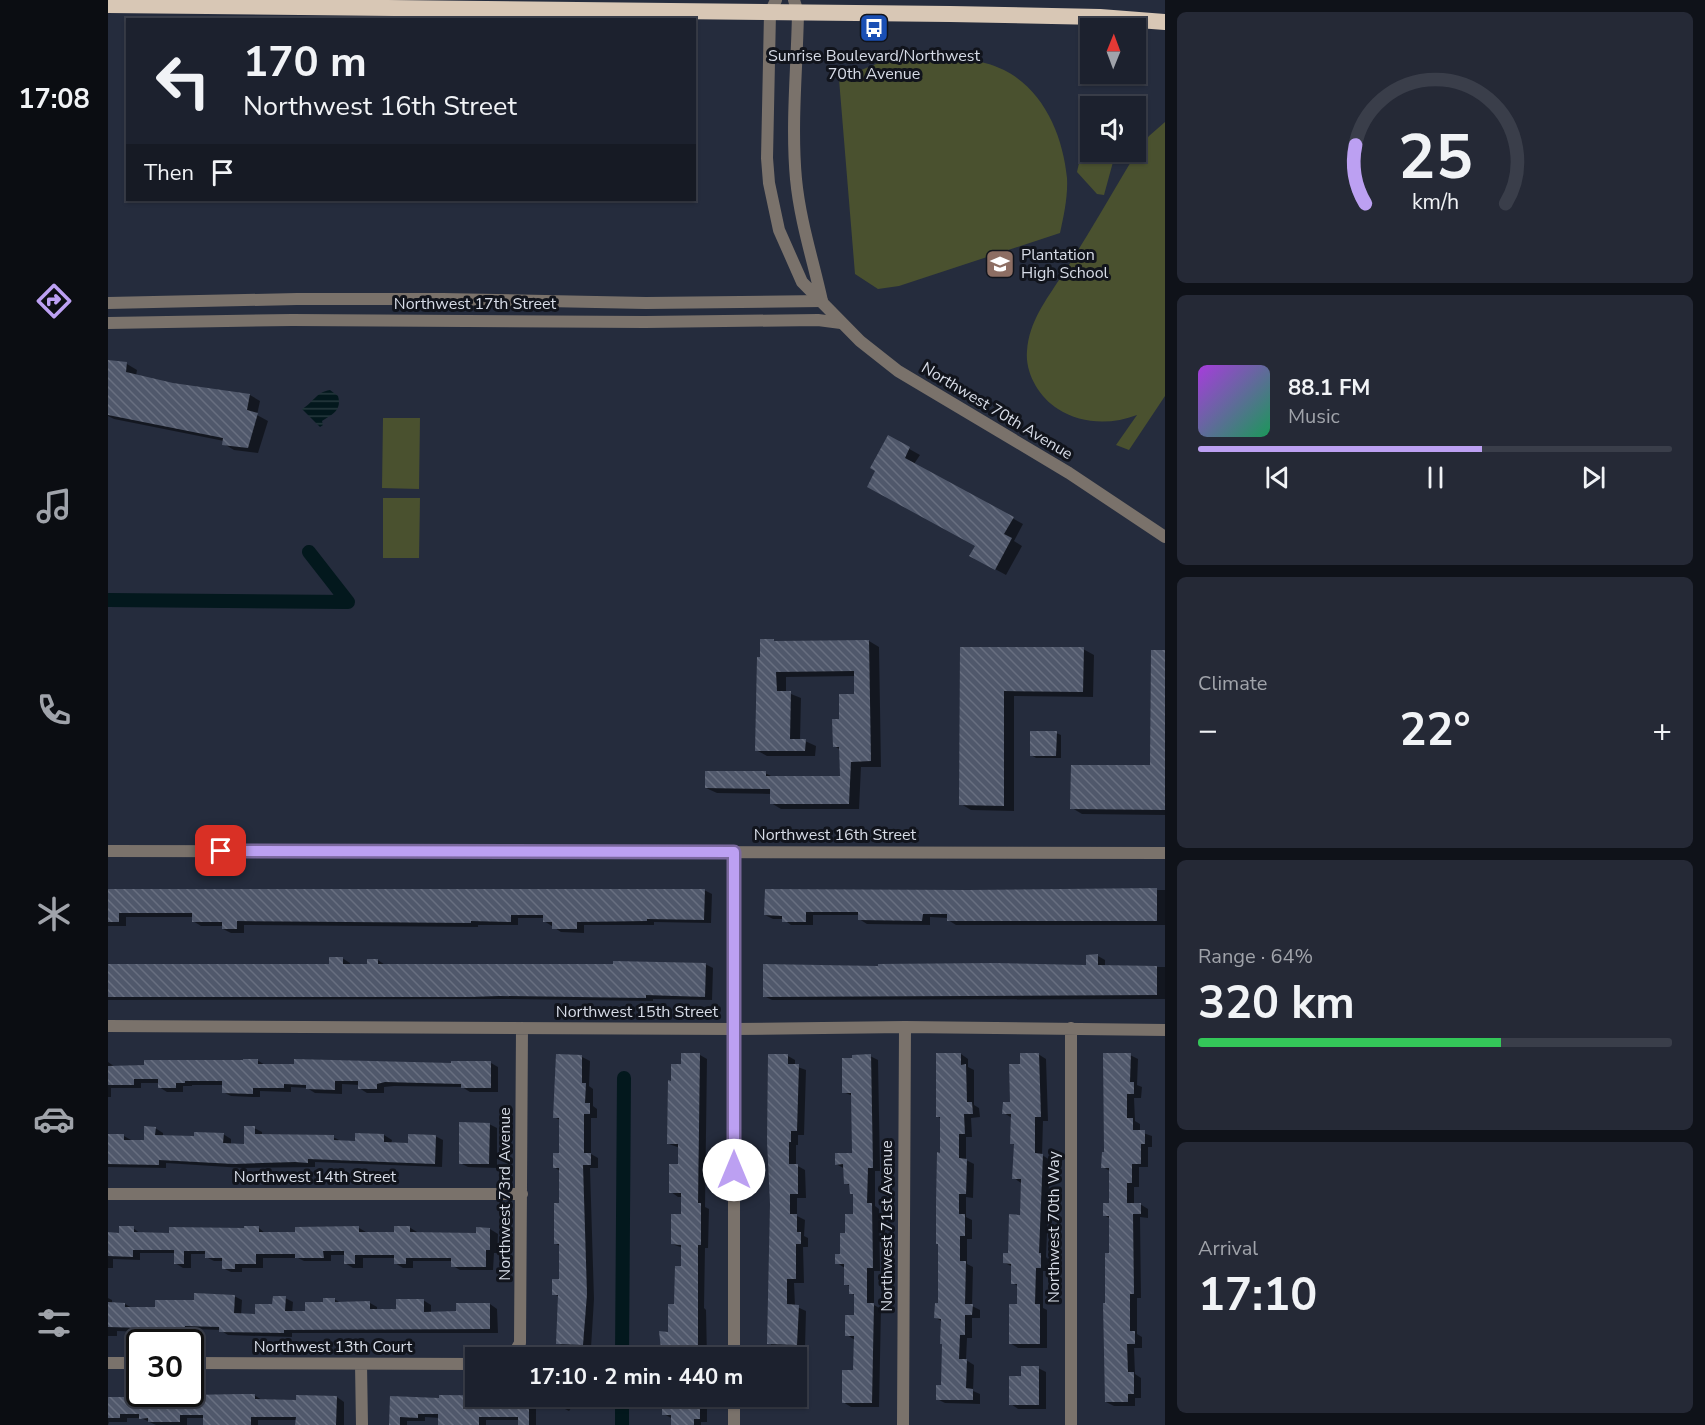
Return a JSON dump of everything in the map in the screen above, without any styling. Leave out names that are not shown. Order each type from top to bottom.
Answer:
[{"type":"highway","points":[[108,5],[773,6],[1100,17],[1165,22]]},
{"type":"street","name":"Northwest 70th Avenue","points":[[773,6],[767,158],[770,191],[779,230],[802,282],[860,341],[898,371],[1069,473],[1165,537]]},
{"type":"street","name":"Northwest 70th Avenue","points":[[796,7],[796,180],[803,226],[822,301]]},
{"type":"street","name":"Northwest 17th Street","points":[[108,303],[398,299],[646,303],[822,301]]},
{"type":"street","name":"Northwest 17th Street","points":[[108,323],[292,320],[645,322],[818,320],[841,323]]},
{"type":"street","name":"Northwest 16th Street","points":[[108,851],[1165,853]]},
{"type":"street","points":[[734,852],[734,1347]]},
{"type":"street","name":"Northwest 15th Street","points":[[108,1026],[734,1029],[905,1027],[1165,1030]]},
{"type":"street","name":"Northwest 71st Avenue","points":[[903,1425],[905,1027]]},
{"type":"street","name":"Northwest 73rd Avenue","points":[[518,1347],[520,1343],[522,1028]]},
{"type":"street","name":"Northwest 70th Way","points":[[1071,1028],[1071,1425]]},
{"type":"street","name":"Northwest 14th Street","points":[[108,1194],[522,1194]]},
{"type":"street","points":[[108,1363],[126,1363]]},
{"type":"street","name":"Northwest 13th Court","points":[[204,1363],[465,1364]]},
{"type":"street","points":[[361,1364],[362,1425]]},
{"type":"street","points":[[734,1407],[734,1425]]},
{"type":"green space","points":[[922,55],[964,59],[995,66],[1030,89],[1049,116],[1061,146],[1067,178],[1064,212],[1060,233],[899,286],[878,289],[855,274],[839,79],[881,62]]},
{"type":"green space","points":[[1165,122],[1165,396],[1129,450],[1116,445],[1137,415],[1117,420],[1096,421],[1076,418],[1058,409],[1045,398],[1035,384],[1028,368],[1027,351],[1031,330],[1044,303],[1072,261],[1131,162],[1146,162],[1146,140]]},
{"type":"green space","points":[[1113,162],[1104,195],[1097,194],[1077,172],[1079,163]]},
{"type":"green space","points":[[383,418],[420,418],[419,489],[382,488]]},
{"type":"green space","points":[[383,498],[420,498],[419,558],[383,558]]},
{"type":"water","points":[[330,390],[338,396],[339,405],[336,411],[322,421],[323,425],[320,427],[302,409],[321,393]]},
{"type":"building","points":[[108,360],[127,362],[126,372],[173,383],[250,394],[247,410],[258,413],[248,448],[222,445],[223,438],[108,415]]},
{"type":"building","points":[[888,435],[910,447],[905,458],[1014,517],[1004,534],[1012,538],[995,570],[969,556],[975,546],[867,487],[875,471],[870,468]]},
{"type":"building","points":[[760,639],[774,639],[774,641],[869,640],[871,761],[851,762],[849,804],[770,804],[770,789],[705,788],[705,771],[766,771],[766,776],[840,776],[839,747],[833,747],[832,719],[839,719],[839,694],[854,694],[854,671],[776,672],[777,691],[791,691],[790,739],[806,739],[805,751],[755,751],[757,657],[760,657]]},
{"type":"building","points":[[960,647],[1084,647],[1083,692],[1004,691],[1004,806],[959,805]]},
{"type":"building","points":[[1151,650],[1165,650],[1165,810],[1070,809],[1071,765],[1150,765]]},
{"type":"building","points":[[1030,731],[1057,731],[1056,756],[1030,756]]},
{"type":"building","points":[[1157,888],[1157,921],[947,921],[947,914],[923,914],[922,921],[858,920],[858,912],[806,912],[806,922],[782,922],[782,916],[764,915],[765,889]]},
{"type":"building","points":[[108,889],[705,889],[704,920],[647,919],[647,921],[577,922],[577,929],[552,929],[552,922],[543,922],[543,915],[511,915],[511,922],[471,921],[471,923],[237,921],[237,929],[222,929],[222,922],[192,922],[192,913],[119,913],[119,922],[108,922]]},
{"type":"building","points":[[1098,954],[1098,965],[1157,966],[1157,995],[763,997],[763,964],[1086,965],[1086,955]]},
{"type":"building","points":[[329,957],[343,957],[343,964],[367,964],[367,959],[378,959],[378,964],[613,964],[613,961],[706,963],[705,997],[646,995],[646,998],[108,997],[108,964],[329,964]]},
{"type":"building","points":[[681,1053],[700,1053],[698,1203],[701,1203],[701,1245],[698,1245],[698,1347],[661,1347],[659,1331],[668,1332],[668,1304],[674,1304],[675,1266],[681,1266],[681,1245],[671,1244],[671,1214],[681,1214],[681,1193],[669,1193],[669,1164],[678,1164],[678,1144],[667,1144],[668,1080],[671,1081],[671,1064],[681,1064]]},
{"type":"building","points":[[936,1053],[961,1053],[961,1065],[966,1064],[967,1102],[972,1102],[973,1114],[964,1114],[965,1134],[959,1134],[959,1158],[967,1159],[966,1194],[959,1194],[959,1214],[965,1214],[965,1236],[960,1236],[960,1261],[966,1261],[965,1304],[973,1304],[972,1315],[965,1315],[965,1335],[960,1335],[959,1359],[967,1359],[966,1388],[973,1389],[973,1400],[936,1400],[936,1385],[941,1385],[942,1344],[940,1344],[941,1319],[934,1318],[935,1303],[938,1303],[936,1203],[937,1152],[940,1153],[940,1117],[936,1117]]},
{"type":"building","points":[[1020,1053],[1039,1053],[1041,1117],[1035,1117],[1035,1153],[1043,1154],[1039,1253],[1041,1253],[1041,1268],[1036,1268],[1035,1304],[1040,1304],[1040,1344],[1009,1344],[1009,1304],[1017,1304],[1017,1284],[1011,1284],[1011,1264],[1003,1263],[1003,1253],[1008,1253],[1009,1214],[1020,1215],[1021,1179],[1012,1179],[1014,1144],[1010,1144],[1011,1114],[1002,1114],[1003,1102],[1010,1102],[1009,1064],[1020,1064]]},
{"type":"building","points":[[1103,1053],[1131,1053],[1130,1082],[1134,1082],[1134,1094],[1127,1094],[1127,1118],[1133,1118],[1133,1130],[1145,1130],[1145,1144],[1141,1144],[1141,1164],[1132,1164],[1132,1183],[1127,1183],[1127,1203],[1141,1203],[1141,1214],[1133,1214],[1134,1294],[1130,1294],[1130,1331],[1135,1331],[1135,1344],[1127,1344],[1128,1372],[1134,1372],[1134,1394],[1128,1394],[1128,1402],[1105,1402],[1103,1303],[1105,1303],[1105,1253],[1109,1253],[1109,1216],[1103,1216],[1103,1203],[1109,1203],[1109,1168],[1101,1168],[1102,1152],[1104,1152]]},
{"type":"building","points":[[556,1054],[582,1055],[582,1083],[586,1083],[585,1103],[590,1103],[590,1114],[584,1114],[584,1153],[591,1153],[591,1165],[583,1165],[587,1294],[583,1345],[556,1344],[558,1295],[552,1295],[552,1279],[559,1279],[559,1244],[554,1244],[554,1203],[559,1203],[559,1168],[553,1168],[553,1153],[559,1153],[559,1118],[553,1118]]},
{"type":"building","points":[[768,1054],[788,1054],[788,1064],[799,1064],[797,1131],[791,1131],[789,1164],[798,1164],[798,1194],[790,1194],[790,1214],[797,1214],[797,1232],[801,1232],[801,1244],[796,1244],[796,1279],[787,1279],[787,1304],[799,1305],[797,1345],[767,1344],[770,1204],[767,1141]]},
{"type":"building","points":[[871,1054],[873,1168],[868,1168],[867,1203],[872,1203],[873,1268],[867,1268],[867,1303],[874,1303],[872,1403],[842,1403],[842,1370],[853,1370],[854,1336],[845,1336],[845,1315],[854,1315],[854,1294],[849,1294],[849,1285],[844,1285],[844,1264],[835,1264],[835,1254],[840,1254],[840,1233],[845,1233],[845,1214],[853,1214],[853,1194],[850,1194],[849,1184],[844,1184],[843,1164],[835,1165],[835,1153],[852,1153],[851,1093],[842,1093],[842,1058]]},
{"type":"building","points":[[258,1059],[258,1064],[294,1064],[294,1059],[451,1063],[451,1061],[491,1061],[491,1088],[461,1088],[461,1084],[385,1082],[377,1084],[377,1089],[358,1089],[358,1081],[335,1081],[335,1090],[306,1089],[306,1085],[284,1084],[284,1088],[253,1088],[253,1094],[222,1093],[222,1081],[185,1081],[185,1083],[176,1083],[176,1088],[158,1088],[158,1079],[134,1079],[134,1085],[108,1085],[108,1066],[144,1065],[144,1060]]},
{"type":"building","points":[[459,1122],[490,1123],[489,1164],[459,1164]]},
{"type":"building","points":[[144,1126],[156,1127],[155,1135],[194,1136],[194,1132],[224,1133],[223,1143],[244,1144],[244,1126],[255,1126],[255,1134],[334,1135],[334,1140],[355,1141],[355,1133],[384,1134],[384,1142],[408,1143],[408,1134],[436,1135],[435,1164],[308,1159],[308,1163],[234,1164],[159,1160],[159,1165],[108,1164],[108,1134],[124,1134],[124,1140],[144,1140]]},
{"type":"building","points":[[119,1226],[134,1226],[134,1232],[169,1233],[169,1227],[244,1228],[244,1226],[259,1226],[259,1232],[295,1232],[295,1227],[359,1226],[359,1232],[394,1232],[394,1226],[410,1226],[410,1232],[476,1233],[476,1227],[490,1228],[490,1250],[486,1250],[486,1267],[451,1267],[451,1258],[406,1258],[406,1264],[394,1264],[394,1255],[355,1255],[355,1264],[344,1264],[344,1251],[323,1251],[324,1258],[295,1258],[295,1254],[256,1254],[256,1264],[235,1264],[235,1269],[222,1269],[222,1258],[205,1258],[205,1251],[184,1251],[184,1264],[174,1264],[174,1250],[133,1250],[133,1257],[108,1256],[108,1232],[119,1233]]},
{"type":"building","points":[[194,1293],[235,1295],[234,1313],[255,1314],[255,1304],[272,1304],[273,1296],[286,1296],[285,1311],[305,1311],[305,1302],[323,1302],[323,1298],[335,1298],[335,1302],[370,1301],[370,1309],[396,1309],[396,1299],[424,1299],[424,1312],[456,1311],[456,1303],[490,1303],[490,1329],[284,1330],[284,1333],[219,1332],[219,1327],[185,1326],[185,1329],[144,1329],[108,1327],[108,1302],[125,1303],[125,1307],[155,1307],[155,1300],[194,1300]]},
{"type":"building","points":[[1021,1366],[1039,1366],[1039,1405],[1009,1405],[1009,1376],[1021,1376]]},
{"type":"building","points":[[255,1394],[255,1399],[296,1400],[296,1395],[337,1396],[336,1425],[295,1425],[296,1417],[251,1417],[251,1425],[203,1425],[203,1415],[180,1415],[180,1422],[148,1422],[148,1418],[139,1419],[139,1414],[120,1414],[120,1418],[108,1418],[108,1397],[126,1397],[126,1407],[204,1407],[204,1395]]},
{"type":"building","points":[[439,1395],[465,1395],[465,1407],[529,1407],[529,1425],[518,1425],[518,1417],[479,1417],[479,1425],[438,1425],[438,1414],[418,1414],[418,1418],[400,1417],[400,1425],[389,1425],[390,1396],[439,1398]]},
{"type":"building","points":[[662,1407],[700,1407],[700,1419],[694,1419],[694,1425],[671,1425],[671,1415],[662,1415]]},
{"type":"waterway","points":[[108,600],[348,602],[309,552]]},
{"type":"waterway","points":[[622,1347],[624,1078]]},
{"type":"waterway","points":[[622,1407],[622,1425]]},
{"type":"place","name":"Sunrise Boulevard/Northwest 70th Avenue","points":[[874,28]]},
{"type":"place","name":"Plantation High School","points":[[1000,264]]},
{"type":"route","points":[[221,851],[734,852],[734,1170]]}]
